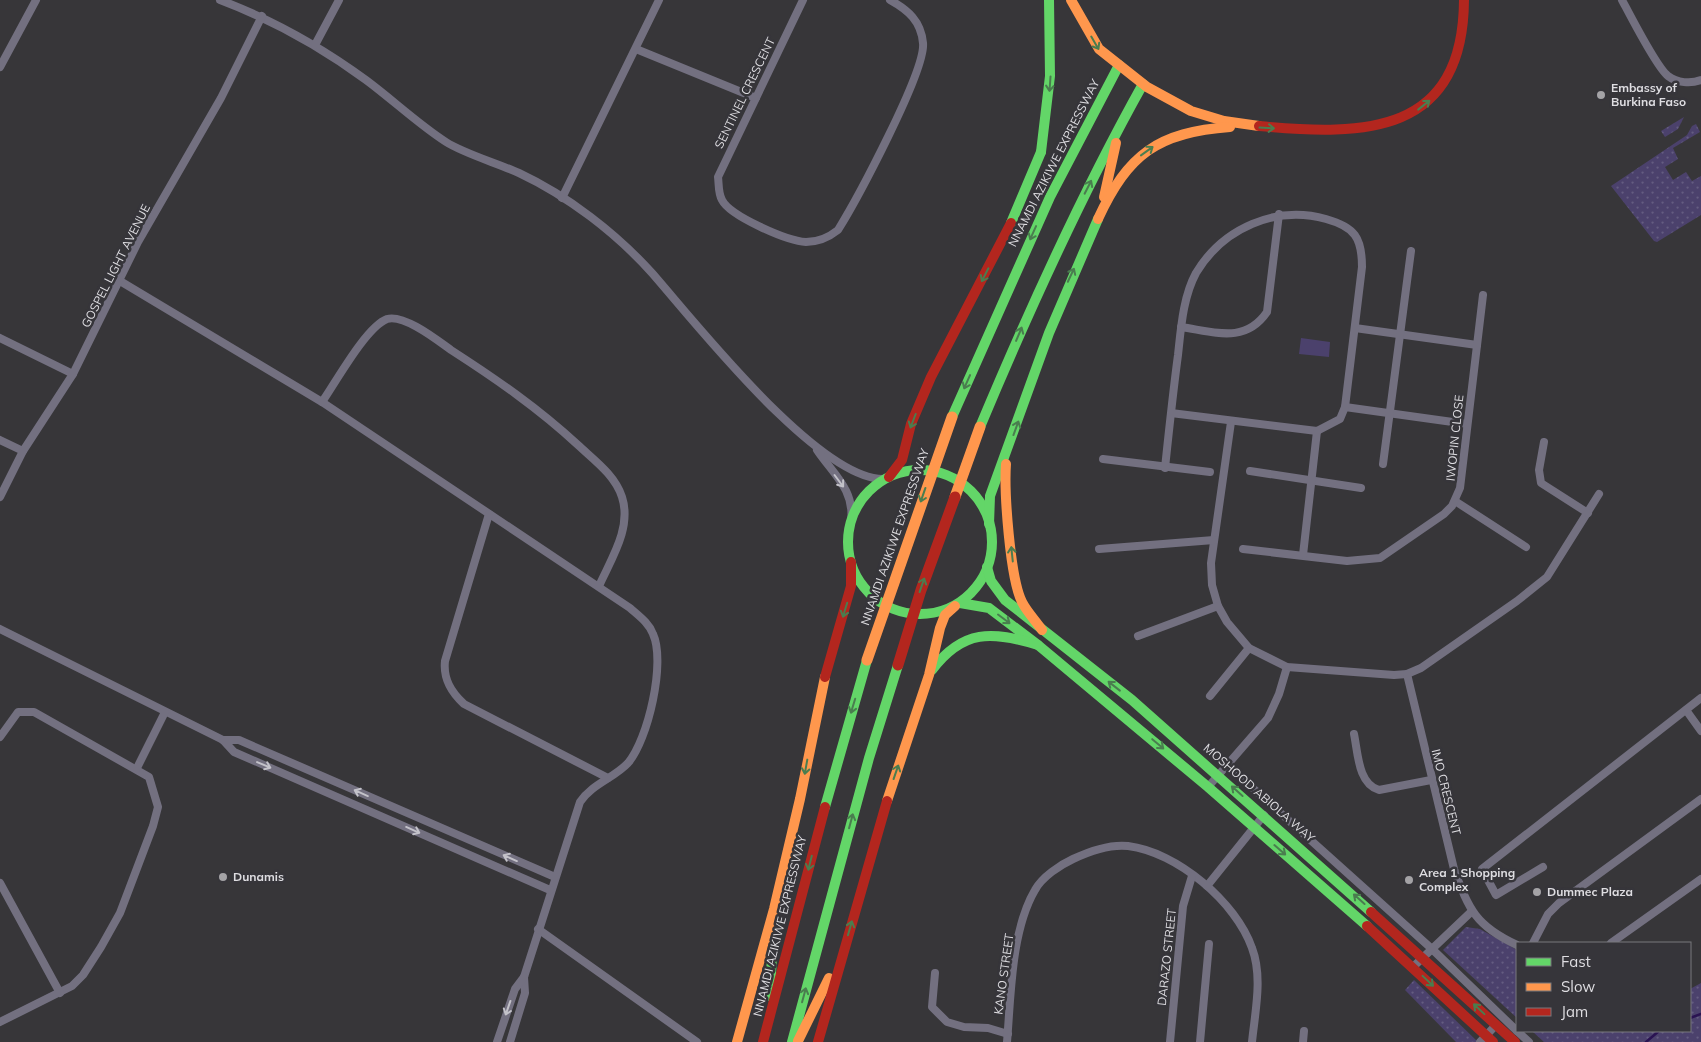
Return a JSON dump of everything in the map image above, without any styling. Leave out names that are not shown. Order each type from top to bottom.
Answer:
[{"type":"main road","name":"NNAMDI AZIKIWE EXPRESSWAY","points":[[887,478],[902,460],[912,424],[931,377],[1013,219],[1041,152],[1047,121],[1051,64],[1049,0]]},
{"type":"main road","points":[[1071,0],[1100,51],[1143,84],[1175,104],[1244,127]]},
{"type":"main road","points":[[989,524],[990,496],[1057,310],[1098,218],[1119,181],[1137,158],[1159,142],[1177,134],[1202,129],[1244,127],[1345,129],[1378,126],[1403,118],[1424,106],[1443,87],[1453,67],[1462,39],[1464,0]]},
{"type":"main road","name":"NNAMDI AZIKIWE EXPRESSWAY","points":[[764,1042],[841,746],[867,660],[952,417],[1050,197],[1119,65]]},
{"type":"main road","points":[[792,1042],[869,758],[920,590],[980,427],[1023,325],[1072,219],[1143,84]]},
{"type":"main road","points":[[1098,218],[1124,118]]},
{"type":"main road","points":[[1008,450],[1005,482],[1016,584],[1022,602],[1042,630]]},
{"type":"main road","points":[[818,1042],[885,805],[929,675],[942,621],[957,604],[976,587],[987,567],[992,538],[984,509],[975,496],[950,477],[920,470],[887,478],[865,497],[851,521],[848,541],[851,562],[858,579],[869,594],[892,608],[919,615],[938,613],[957,604],[989,608],[1038,645],[1208,786],[1413,967],[1486,1040]]},
{"type":"main road","name":"NNAMDI AZIKIWE EXPRESSWAY","points":[[737,1042],[774,910],[800,799],[820,693],[851,586],[851,562]]},
{"type":"main road","name":"MOSHOOD ABIOLA WAY","points":[[987,567],[991,581],[1000,594],[1042,630],[1132,700],[1219,775],[1515,1042]]},
{"type":"main road","points":[[929,675],[937,662],[954,646],[980,635],[1002,634],[1038,645]]},
{"type":"main road","points":[[768,1025],[774,910]]},
{"type":"main road","points":[[798,1042],[844,949]]},
{"type":"street","points":[[0,67],[36,0]]},
{"type":"street","points":[[220,0],[262,16],[315,46],[364,78],[447,143],[521,174],[562,198],[630,251],[708,340],[814,446],[850,496],[851,521]]},
{"type":"street","points":[[315,46],[339,0]]},
{"type":"street","points":[[562,198],[659,0]]},
{"type":"street","name":"SENTINEL CRESCENT","points":[[803,0],[720,169],[719,185],[721,199],[732,212],[743,219],[805,242],[828,238],[838,230],[905,99],[922,58],[923,45],[918,23],[913,16],[890,0]]},
{"type":"street","points":[[1622,0],[1667,75],[1682,82],[1692,83],[1701,80]]},
{"type":"street","name":"GOSPEL LIGHT AVENUE","points":[[0,497],[23,451],[73,374],[138,242],[221,98],[262,16]]},
{"type":"street","points":[[636,50],[756,98]]},
{"type":"street","points":[[1182,328],[1238,334],[1261,322],[1267,312],[1279,214]]},
{"type":"street","points":[[1165,468],[1171,413],[1182,328],[1188,293],[1195,275],[1213,251],[1243,228],[1279,214],[1306,215],[1335,221],[1349,228],[1357,236],[1362,249],[1362,267],[1345,408],[1340,419],[1317,431],[1171,413]]},
{"type":"street","points":[[1383,464],[1410,251]]},
{"type":"street","points":[[120,281],[322,402],[599,586],[630,608],[649,627],[654,636],[658,656],[650,708],[638,744],[627,764],[586,794],[580,802],[538,929],[524,977],[525,993],[510,1042]]},
{"type":"street","name":"IWOPIN CLOSE","points":[[1455,501],[1460,488],[1483,295]]},
{"type":"street","points":[[322,402],[369,332],[389,319],[399,318],[498,379],[548,417],[595,460],[618,487],[624,505],[622,535],[599,586]]},
{"type":"street","points":[[1354,328],[1477,345]]},
{"type":"street","points":[[0,338],[73,374]]},
{"type":"street","points":[[1345,408],[1467,424]]},
{"type":"street","points":[[1232,422],[1214,540],[1212,578],[1218,606],[1230,627],[1249,648],[1287,667],[1381,675],[1407,674],[1436,659],[1542,582],[1564,553],[1599,494]]},
{"type":"street","points":[[1303,555],[1317,431]]},
{"type":"street","points":[[0,440],[23,451]]},
{"type":"street","points":[[1544,442],[1539,470],[1541,483],[1588,512]]},
{"type":"street","points":[[814,446],[858,474],[874,479],[887,478]]},
{"type":"street","points":[[1103,459],[1210,472]]},
{"type":"street","points":[[1250,471],[1361,488]]},
{"type":"street","points":[[1244,548],[1347,561],[1380,558],[1444,514],[1455,501],[1526,547]]},
{"type":"street","points":[[489,514],[445,661],[445,674],[450,687],[464,704],[608,778]]},
{"type":"street","points":[[1099,549],[1214,540]]},
{"type":"street","points":[[1138,636],[1218,606]]},
{"type":"street","points":[[0,630],[223,740],[234,752],[550,890]]},
{"type":"street","points":[[1210,696],[1249,648]]},
{"type":"street","points":[[1208,786],[1268,718],[1279,694],[1287,667]]},
{"type":"street","name":"IMO CRESCENT","points":[[1407,674],[1431,780],[1454,869],[1471,912],[1490,930],[1516,945]]},
{"type":"street","points":[[1543,867],[1496,895],[1482,869],[1701,698]]},
{"type":"street","points":[[1686,710],[1701,731]]},
{"type":"street","points":[[0,737],[18,712],[27,711],[137,768],[149,777],[158,807],[154,826],[120,913],[83,975],[60,993],[0,1022]]},
{"type":"street","points":[[137,768],[165,712]]},
{"type":"street","points":[[1354,734],[1364,779],[1373,788],[1379,790],[1431,780]]},
{"type":"street","points":[[223,740],[239,740],[554,877]]},
{"type":"street","points":[[1227,765],[1432,949],[1516,1030]]},
{"type":"street","points":[[300,781],[305,769]]},
{"type":"street","points":[[1534,942],[1548,914],[1559,903],[1701,799]]},
{"type":"street","points":[[1207,886],[1264,815]]},
{"type":"street","name":"KANO STREET","points":[[1007,1038],[1016,953],[1026,912],[1036,888],[1048,875],[1066,862],[1086,853],[1105,848],[1127,846],[1150,852],[1170,861],[1207,886],[1238,920],[1246,933],[1257,961],[1258,975],[1252,1042]]},
{"type":"street","name":"DARAZO STREET","points":[[1170,1042],[1183,906],[1192,876]]},
{"type":"street","points":[[1612,942],[1701,879]]},
{"type":"street","points":[[0,883],[60,993]]},
{"type":"street","points":[[1413,967],[1471,912]]},
{"type":"street","points":[[538,929],[697,1042]]},
{"type":"street","points":[[1200,1042],[1209,944]]},
{"type":"street","points":[[935,973],[932,1007],[947,1022],[988,1028],[1007,1038]]},
{"type":"street","points":[[497,1042],[515,989],[524,977]]},
{"type":"street","points":[[1486,1040],[1496,1025]]},
{"type":"street","points":[[1303,1042],[1304,1031]]},
{"type":"street","points":[[1518,1032],[1529,1042]]},
{"type":"shaded area","points":[[1684,117],[1678,129],[1665,137],[1661,131]]},
{"type":"shaded area","points":[[1696,124],[1700,132],[1673,148],[1678,159],[1665,167],[1673,180],[1686,172],[1692,181],[1701,176],[1701,215],[1657,242],[1654,241],[1611,186],[1687,135],[1692,126]]},
{"type":"shaded area","points":[[1301,338],[1330,342],[1329,357],[1299,354]]},
{"type":"shaded area","points":[[1466,927],[1480,929],[1516,949],[1516,1017],[1443,950]]},
{"type":"shaded area","points":[[1414,980],[1478,1042],[1456,1042],[1405,990]]},
{"type":"shaded area","points":[[1701,983],[1701,1042],[1544,1042],[1533,1032],[1691,1032],[1691,988]]},
{"type":"waterway","points":[[1691,1018],[1701,1014]]},
{"type":"waterway","points":[[1646,1042],[1658,1032]]},
{"type":"traffic: fast","points":[[1041,152],[1050,76],[1049,0]]},
{"type":"traffic: fast","points":[[952,417],[1050,197],[1119,65]]},
{"type":"traffic: fast","points":[[980,427],[1017,340],[1077,210],[1143,84]]},
{"type":"traffic: fast","points":[[1011,223],[1041,152]]},
{"type":"traffic: fast","points":[[989,524],[990,496],[1049,333],[1098,219]]},
{"type":"traffic: fast","points":[[920,470],[947,476],[960,482],[971,491],[980,502],[986,515],[992,542],[986,569],[980,582],[971,593],[960,602],[947,608],[920,614],[893,608],[880,602],[869,593],[860,582],[854,569],[848,542],[854,515],[860,502],[869,491],[880,482],[893,476],[920,470]]},
{"type":"traffic: fast","points":[[987,567],[991,581],[1005,600],[1132,700],[1371,912]]},
{"type":"traffic: fast","points":[[960,603],[989,608],[1038,645],[1208,787],[1367,926]]},
{"type":"traffic: fast","points":[[932,670],[955,647],[967,640],[979,637],[1006,637],[1038,645]]},
{"type":"traffic: fast","points":[[825,807],[867,660]]},
{"type":"traffic: fast","points":[[792,1042],[869,758],[898,665]]},
{"type":"traffic: fast","points":[[770,996],[773,935]]},
{"type":"traffic: slow","points":[[1071,0],[1099,49],[1147,87],[1191,111],[1224,121],[1259,126]]},
{"type":"traffic: slow","points":[[1098,219],[1121,178],[1148,150],[1183,134],[1230,127]]},
{"type":"traffic: slow","points":[[1104,197],[1116,143]]},
{"type":"traffic: slow","points":[[867,660],[952,417]]},
{"type":"traffic: slow","points":[[955,497],[980,427]]},
{"type":"traffic: slow","points":[[1006,464],[1007,514],[1014,574],[1022,602],[1042,630]]},
{"type":"traffic: slow","points":[[887,801],[929,675],[940,628],[945,615],[955,606]]},
{"type":"traffic: slow","points":[[737,1042],[774,909],[800,799],[825,677]]},
{"type":"traffic: slow","points":[[798,1041],[829,978]]},
{"type":"traffic: jam","points":[[1259,126],[1336,130],[1370,126],[1401,117],[1427,102],[1446,78],[1459,45],[1464,0]]},
{"type":"traffic: jam","points":[[889,477],[902,460],[911,424],[931,377],[1011,223]]},
{"type":"traffic: jam","points":[[898,665],[921,590],[955,497]]},
{"type":"traffic: jam","points":[[825,677],[851,586],[851,562]]},
{"type":"traffic: jam","points":[[818,1042],[887,801]]},
{"type":"traffic: jam","points":[[763,1042],[825,807]]},
{"type":"traffic: jam","points":[[1371,912],[1515,1042]]},
{"type":"traffic: jam","points":[[1367,926],[1493,1042]]},
{"type":"place","name":"Embassy of Burkina Faso","points":[[1601,95]]},
{"type":"place","name":"Dunamis","points":[[223,877]]},
{"type":"place","name":"Area 1 Shopping Complex","points":[[1409,880]]},
{"type":"place","name":"Dummec Plaza","points":[[1537,892]]}]
